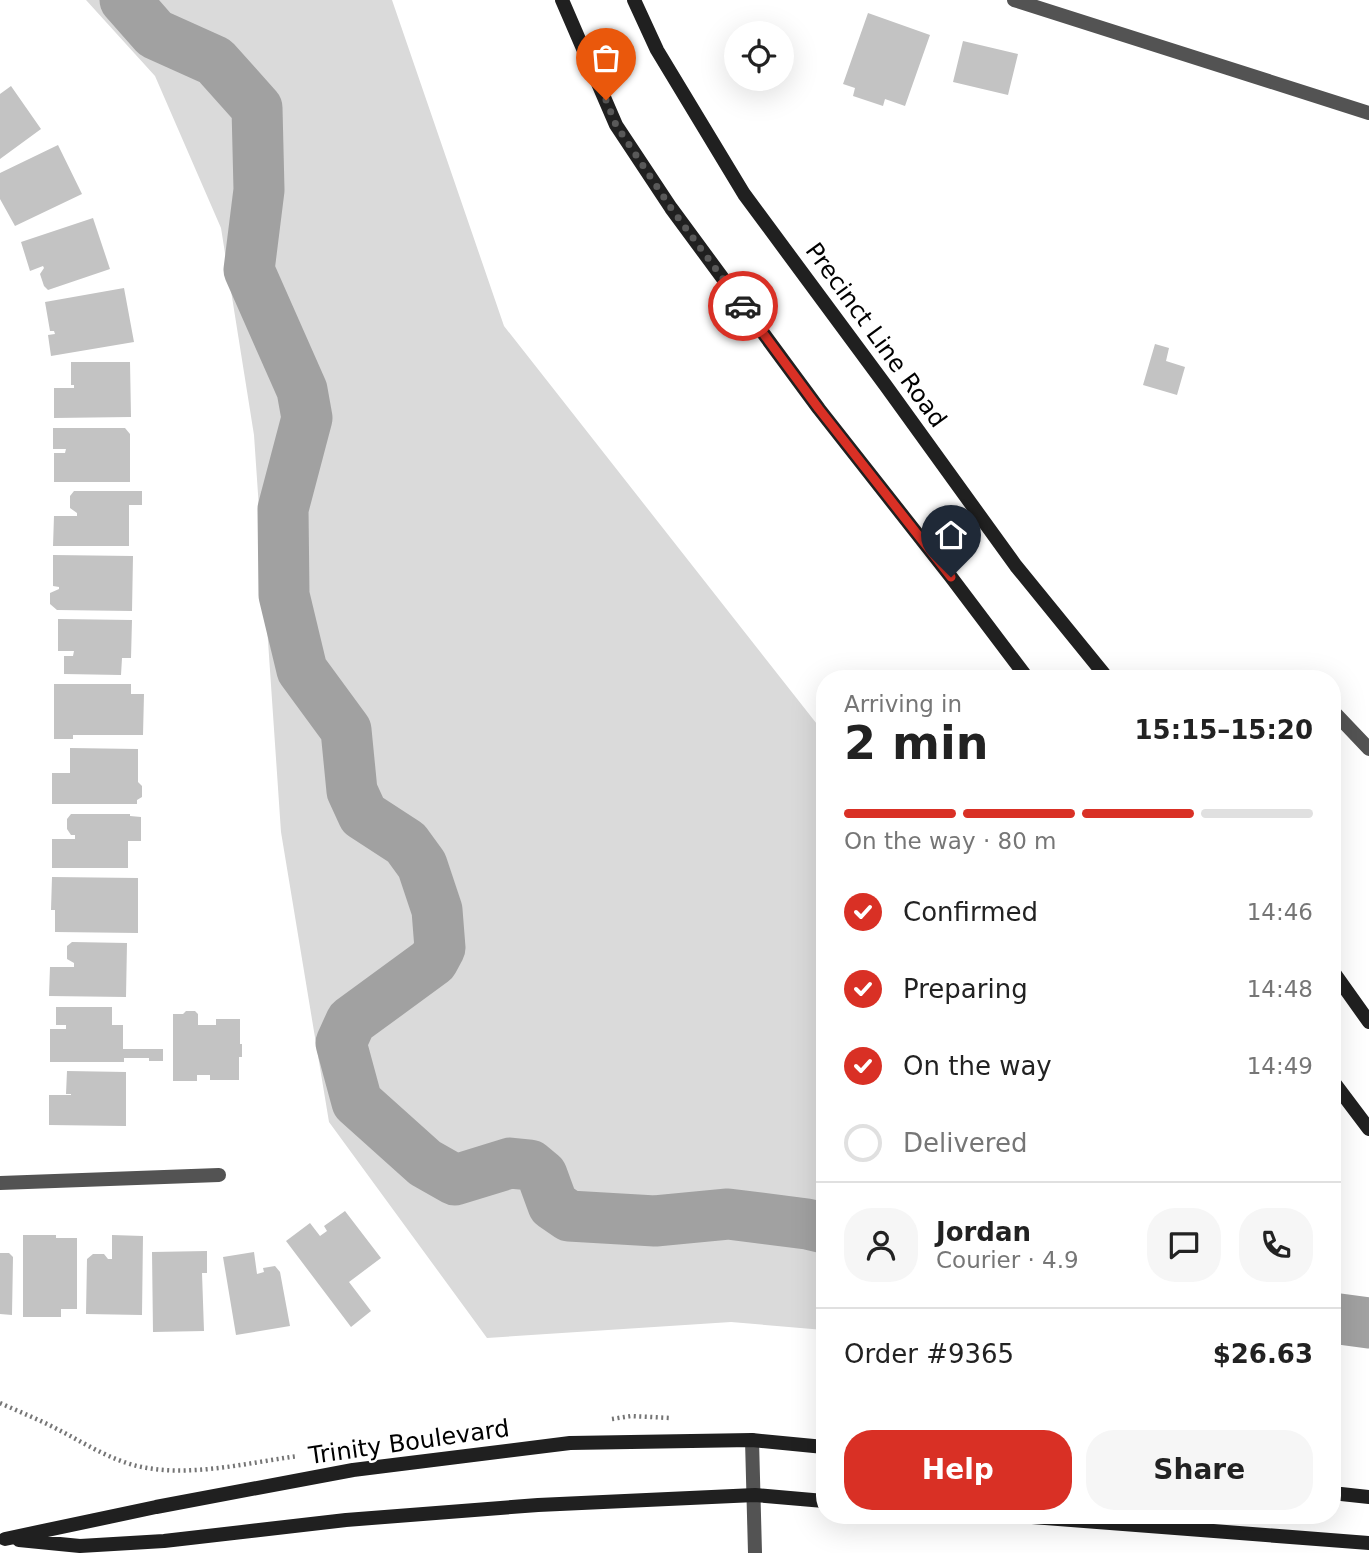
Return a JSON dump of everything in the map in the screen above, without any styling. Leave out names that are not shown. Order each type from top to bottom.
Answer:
[{"type":"main road","points":[[562,0],[616,125],[671,208],[819,409],[1020,670]]},
{"type":"main road","name":"Precinct Line Road","points":[[634,0],[657,50],[744,194],[1016,566],[1101,670]]},
{"type":"main road","points":[[1341,983],[1369,1022]]},
{"type":"main road","points":[[1341,1092],[1369,1129]]},
{"type":"main road","name":"Trinity Boulevard","points":[[3,1539],[353,1470],[570,1443],[752,1440],[816,1446]]},
{"type":"main road","points":[[1341,1494],[1369,1497]]},
{"type":"main road","name":"Trinity Boulevard","points":[[3,1539],[80,1546],[164,1541],[346,1520],[524,1506],[755,1495],[816,1500]]},
{"type":"main road","points":[[1111,1524],[1365,1546]]},
{"type":"street","points":[[1014,0],[1369,113]]},
{"type":"street","points":[[1341,719],[1369,749]]},
{"type":"street","points":[[0,1183],[219,1175]]},
{"type":"street","points":[[752,1440],[755,1553]]},
{"type":"path","points":[[0,1403],[111,1457],[137,1466],[171,1471],[299,1456]]},
{"type":"path","points":[[606,1420],[631,1416],[672,1418]]},
{"type":"shaded area","points":[[86,0],[392,0],[504,326],[816,723],[816,1329],[731,1322],[487,1338],[329,1122],[281,832],[254,435],[221,228],[155,76]]},
{"type":"building","points":[[868,13],[930,35],[905,106],[885,99],[883,106],[853,96],[855,88],[843,84]]},
{"type":"building","points":[[963,41],[1018,54],[1008,95],[953,82]]},
{"type":"building","points":[[11,86],[41,129],[0,159],[0,94]]},
{"type":"building","points":[[58,145],[82,194],[15,226],[0,199],[0,173]]},
{"type":"building","points":[[93,218],[110,269],[48,290],[40,274],[43,266],[30,271],[21,242]]},
{"type":"building","points":[[124,288],[134,342],[51,356],[48,335],[55,334],[50,331],[45,302]]},
{"type":"building","points":[[1155,344],[1169,348],[1166,361],[1185,367],[1177,395],[1143,385]]},
{"type":"building","points":[[71,362],[130,362],[131,417],[54,418],[54,388],[74,388],[74,385],[71,385]]},
{"type":"building","points":[[53,428],[125,428],[130,434],[130,482],[54,482],[54,453],[65,453],[66,449],[53,449]]},
{"type":"building","points":[[74,491],[142,491],[142,505],[129,505],[129,546],[53,546],[54,516],[77,516],[70,508],[70,496]]},
{"type":"building","points":[[53,555],[133,556],[132,611],[57,610],[50,604],[50,593],[59,589],[53,586]]},
{"type":"building","points":[[58,619],[132,620],[131,658],[122,658],[121,675],[64,674],[64,656],[73,656],[74,651],[58,651]]},
{"type":"building","points":[[54,684],[131,684],[131,694],[144,694],[143,735],[73,735],[73,739],[54,739]]},
{"type":"building","points":[[70,748],[138,749],[138,782],[142,786],[142,797],[137,800],[137,804],[52,804],[52,773],[70,773]]},
{"type":"building","points":[[71,814],[130,814],[141,817],[141,841],[128,841],[128,868],[52,868],[52,839],[75,839],[75,835],[71,835],[67,829],[67,819]]},
{"type":"building","points":[[52,877],[138,878],[138,933],[55,932],[55,910],[51,910]]},
{"type":"building","points":[[72,942],[127,943],[126,997],[49,996],[50,967],[74,967],[74,963],[67,959],[67,946]]},
{"type":"building","points":[[56,1007],[112,1007],[112,1025],[123,1025],[123,1049],[163,1049],[163,1061],[124,1058],[124,1062],[50,1062],[50,1029],[66,1029],[66,1025],[56,1025]]},
{"type":"building","points":[[186,1011],[195,1011],[198,1014],[198,1025],[216,1025],[216,1019],[240,1019],[242,1057],[239,1057],[239,1080],[210,1080],[210,1075],[197,1075],[197,1081],[173,1081],[173,1014],[183,1014]]},
{"type":"building","points":[[67,1071],[126,1072],[126,1126],[49,1125],[49,1095],[71,1095],[66,1094]]},
{"type":"building","points":[[345,1211],[381,1258],[349,1282],[371,1311],[351,1327],[286,1241],[310,1223],[320,1236],[327,1231],[324,1226]]},
{"type":"building","points":[[23,1235],[77,1238],[77,1309],[61,1309],[61,1317],[23,1317]]},
{"type":"building","points":[[112,1235],[143,1236],[142,1315],[86,1314],[87,1259],[93,1254],[104,1254],[108,1259],[112,1259]]},
{"type":"building","points":[[207,1251],[207,1273],[202,1273],[204,1331],[153,1332],[152,1252]]},
{"type":"building","points":[[254,1252],[257,1274],[264,1272],[263,1268],[275,1266],[280,1272],[290,1326],[236,1335],[223,1257]]},
{"type":"building","points":[[0,1253],[9,1253],[13,1257],[12,1315],[0,1314]]},
{"type":"waterway","points":[[125,0],[155,34],[215,61],[257,108],[259,190],[249,270],[302,390],[307,418],[283,509],[284,595],[302,670],[346,730],[352,791],[363,815],[406,843],[422,865],[437,910],[440,948],[433,961],[351,1021],[341,1043],[357,1102],[425,1163],[455,1180],[510,1163],[530,1165],[542,1175],[553,1205],[569,1216],[655,1221],[728,1214],[816,1226]]},
{"type":"waterway","points":[[1341,1319],[1369,1323]]},
{"type":"way so far","points":[[606,100],[616,125],[671,208],[743,306]]},
{"type":"route","points":[[743,306],[819,409],[951,577]]}]
